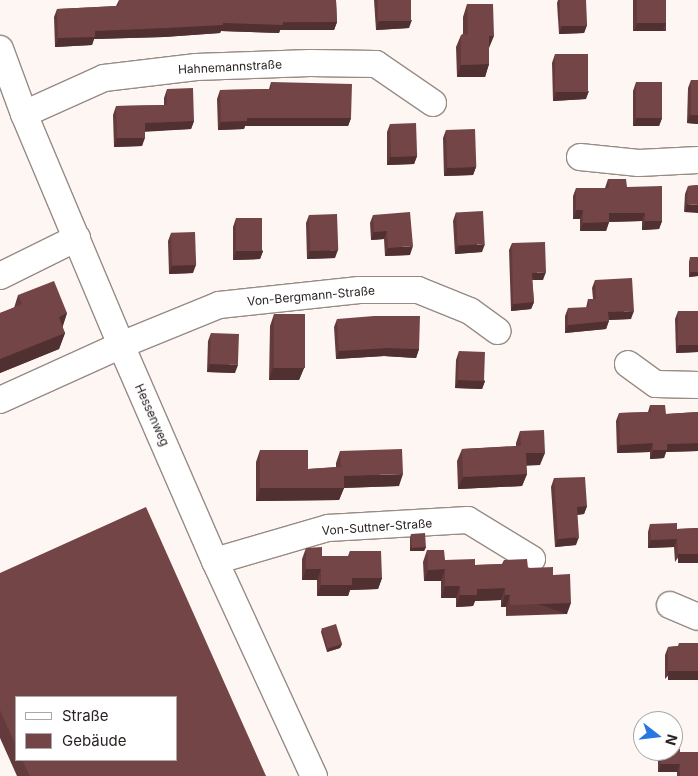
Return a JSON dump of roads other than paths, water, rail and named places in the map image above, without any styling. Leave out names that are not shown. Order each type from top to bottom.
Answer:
[{"type":"street","name":"Hessenweg","points":[[0,49],[24,114],[121,345],[215,560],[314,776]]},
{"type":"street","name":"Hahnemannstraße","points":[[24,114],[104,78],[196,67],[310,63],[376,64],[433,103]]},
{"type":"street","points":[[580,157],[639,163],[698,160]]},
{"type":"street","points":[[0,276],[77,238]]},
{"type":"street","name":"Von-Bergmann-Straße","points":[[0,400],[121,345],[219,305],[359,290],[418,290],[470,311],[498,331]]},
{"type":"street","points":[[628,364],[656,384],[698,385]]},
{"type":"street","name":"Von-Suttner-Straße","points":[[215,560],[328,528],[468,520],[532,560]]},
{"type":"street","points":[[670,606],[698,616]]}]
